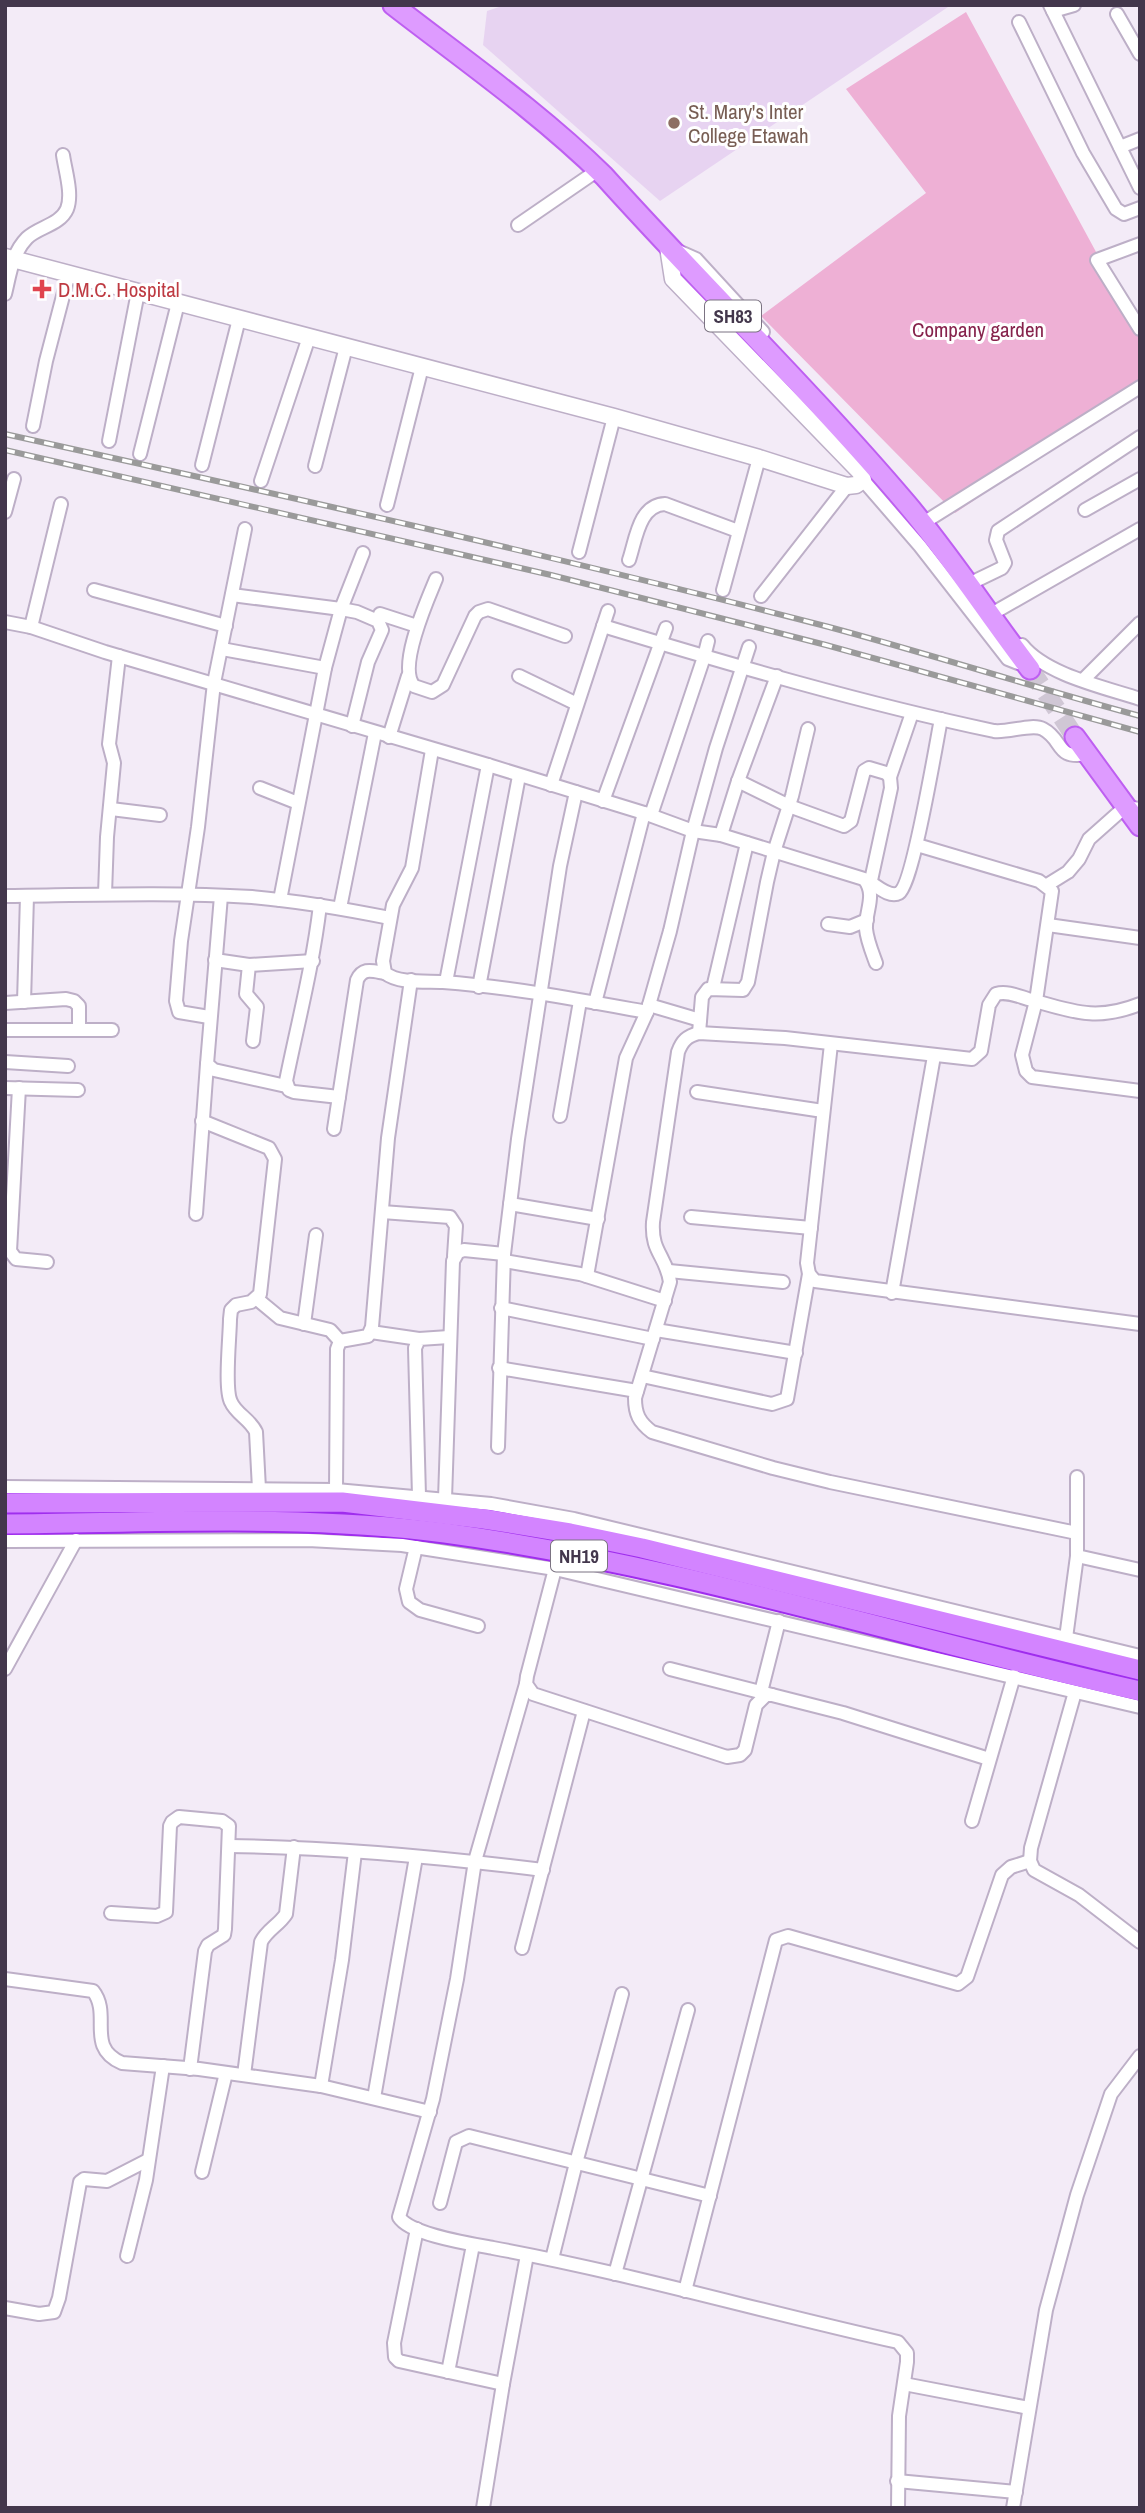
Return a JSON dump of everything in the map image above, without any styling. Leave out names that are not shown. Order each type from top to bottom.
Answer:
[{"type":"highway","name":"NH19","points":[[5,1503],[342,1502],[484,1519],[642,1548],[1140,1670]]},
{"type":"highway","name":"NH19","points":[[5,1524],[325,1522],[446,1533],[624,1565],[1140,1691]]},
{"type":"main road","name":"SH83","points":[[393,5],[501,88],[598,170],[906,503],[1028,665]]},
{"type":"main road","points":[[1075,737],[1132,808],[1140,826]]},
{"type":"street","points":[[1074,5],[1051,8],[1140,188]]},
{"type":"street","points":[[1117,14],[1140,54]]},
{"type":"street","points":[[1019,22],[1083,153],[1116,209],[1124,214],[1140,208]]},
{"type":"street","points":[[1120,147],[1140,139]]},
{"type":"street","points":[[5,294],[9,258],[27,238],[58,220],[68,207],[63,155]]},
{"type":"street","points":[[518,225],[598,170]]},
{"type":"street","points":[[1140,244],[1097,260],[1140,329]]},
{"type":"street","points":[[668,247],[673,279],[860,472],[863,480],[920,546],[1008,659],[1028,665]]},
{"type":"street","points":[[668,247],[696,259],[868,450],[928,520],[995,612],[1035,659],[1056,671],[1140,699]]},
{"type":"street","points":[[9,258],[614,417],[847,486],[856,485],[863,480]]},
{"type":"street","points":[[33,426],[46,361],[69,273]]},
{"type":"street","points":[[109,440],[138,292]]},
{"type":"street","points":[[140,453],[178,303]]},
{"type":"street","points":[[202,466],[239,319]]},
{"type":"street","points":[[261,481],[309,337]]},
{"type":"street","points":[[315,466],[345,347]]},
{"type":"street","points":[[387,505],[422,367]]},
{"type":"street","points":[[928,520],[1140,387]]},
{"type":"street","points":[[579,552],[614,417]]},
{"type":"street","points":[[973,582],[1002,568],[1005,563],[996,540],[998,531],[1140,438]]},
{"type":"street","points":[[723,590],[759,458]]},
{"type":"street","points":[[5,512],[14,479]]},
{"type":"street","points":[[1085,509],[1140,479]]},
{"type":"street","points":[[761,596],[847,486]]},
{"type":"street","points":[[31,627],[61,504]]},
{"type":"street","points":[[629,560],[645,514],[649,508],[658,505],[665,504],[738,531]]},
{"type":"street","points":[[995,612],[1140,528]]},
{"type":"street","points":[[209,1017],[184,1014],[176,1008],[181,941],[214,683],[245,529]]},
{"type":"street","points":[[280,900],[325,668],[341,609],[363,553]]},
{"type":"street","points":[[389,737],[408,676],[418,626],[436,579]]},
{"type":"street","points":[[94,590],[226,626]]},
{"type":"street","points":[[232,595],[341,609],[378,621],[382,630],[368,662],[352,726]]},
{"type":"street","points":[[408,676],[414,686],[432,692],[439,690],[475,616],[483,610],[488,609],[565,636]]},
{"type":"street","points":[[551,785],[608,611]]},
{"type":"street","points":[[380,614],[418,626]]},
{"type":"street","points":[[5,622],[31,627],[119,656],[488,765],[693,831],[721,835],[864,879],[892,894],[905,887],[917,845],[941,719]]},
{"type":"street","points":[[1083,680],[1140,623]]},
{"type":"street","points":[[603,626],[743,669],[912,713],[1004,733],[1035,727],[1044,729],[1068,755],[1087,754]]},
{"type":"street","points":[[603,801],[666,628]]},
{"type":"street","points":[[595,1003],[647,814],[708,641]]},
{"type":"street","points":[[587,1276],[626,1058],[648,1009],[716,748],[749,647]]},
{"type":"street","points":[[222,649],[325,668]]},
{"type":"street","points":[[106,894],[114,763],[109,744],[119,656]]},
{"type":"street","points":[[519,676],[577,704]]},
{"type":"street","points":[[721,835],[777,676]]},
{"type":"street","points":[[876,963],[866,930],[870,884],[891,788],[890,777],[912,713]]},
{"type":"street","points":[[808,729],[789,806],[774,852],[746,987],[738,990],[708,989],[702,997],[699,1027],[682,1043],[678,1052],[652,1236],[656,1250],[669,1271],[670,1282],[637,1391],[635,1410],[640,1423],[652,1432],[773,1468],[1077,1533]]},
{"type":"street","points":[[340,908],[375,733]]},
{"type":"street","points":[[385,973],[383,961],[390,918],[397,895],[412,868],[432,750]]},
{"type":"street","points":[[446,982],[488,765]]},
{"type":"street","points":[[738,781],[789,806],[845,825],[851,821],[864,771],[869,768],[886,773],[890,777]]},
{"type":"street","points":[[479,987],[519,776]]},
{"type":"street","points":[[260,788],[298,803]]},
{"type":"street","points":[[498,1447],[501,1308],[510,1204],[560,866],[576,792]]},
{"type":"street","points":[[1047,885],[1069,872],[1079,859],[1088,839],[1132,808]]},
{"type":"street","points":[[111,809],[160,814]]},
{"type":"street","points":[[713,988],[747,843]]},
{"type":"street","points":[[917,845],[1000,868],[1047,885],[1052,891],[1036,1001],[1022,1055],[1026,1071],[1032,1077],[1140,1091]]},
{"type":"street","points":[[195,1214],[221,895]]},
{"type":"street","points":[[5,896],[221,895],[320,905],[390,918]]},
{"type":"street","points":[[24,1002],[27,896]]},
{"type":"street","points":[[286,1086],[300,1007],[313,961],[320,905]]},
{"type":"street","points":[[828,924],[850,927],[867,920]]},
{"type":"street","points":[[1048,925],[1140,938]]},
{"type":"street","points":[[215,960],[249,965],[313,961]]},
{"type":"street","points":[[249,965],[246,994],[257,1007],[253,1041]]},
{"type":"street","points":[[334,1129],[357,980],[359,974],[365,971],[411,980],[446,982],[648,1009],[699,1027],[972,1059],[981,1051],[989,1005],[996,994],[1003,992],[1097,1015],[1140,1004]]},
{"type":"street","points":[[340,1341],[363,1338],[370,1332],[388,1138],[411,980]]},
{"type":"street","points":[[5,1003],[66,999],[74,1001],[79,1006],[79,1030]]},
{"type":"street","points":[[560,1116],[580,1001]]},
{"type":"street","points":[[5,1030],[111,1030]]},
{"type":"street","points":[[642,1376],[772,1404],[787,1399],[809,1274],[807,1263],[810,1228],[831,1044]]},
{"type":"street","points":[[892,1293],[934,1056]]},
{"type":"street","points":[[5,1062],[68,1066]]},
{"type":"street","points":[[206,1064],[214,1070],[286,1086],[294,1092],[339,1097]]},
{"type":"street","points":[[5,1088],[78,1090]]},
{"type":"street","points":[[19,1088],[10,1251],[16,1259],[47,1262]]},
{"type":"street","points":[[697,1092],[823,1111]]},
{"type":"street","points":[[202,1121],[269,1148],[275,1159],[260,1294],[257,1299],[236,1305],[231,1310],[228,1393],[233,1407],[256,1432],[259,1489]]},
{"type":"street","points":[[510,1204],[598,1219]]},
{"type":"street","points":[[382,1212],[450,1217],[456,1226],[449,1337],[445,1499]]},
{"type":"street","points":[[691,1217],[810,1228]]},
{"type":"street","points":[[304,1324],[316,1235]]},
{"type":"street","points":[[454,1256],[464,1250],[504,1257],[587,1276],[665,1300]]},
{"type":"street","points":[[669,1271],[783,1282]]},
{"type":"street","points":[[809,1274],[815,1281],[827,1284],[1140,1324]]},
{"type":"street","points":[[257,1299],[279,1318],[330,1330],[340,1341]]},
{"type":"street","points":[[501,1308],[654,1334],[796,1353]]},
{"type":"street","points":[[370,1332],[419,1339],[449,1337]]},
{"type":"street","points":[[419,1339],[415,1348],[419,1496]]},
{"type":"street","points":[[336,1490],[337,1349],[340,1341]]},
{"type":"street","points":[[499,1368],[637,1391]]},
{"type":"street","points":[[1066,1638],[1077,1556],[1076,1477]]},
{"type":"street","points":[[5,1487],[336,1490],[491,1504],[574,1520],[1140,1656]]},
{"type":"street","points":[[5,1669],[76,1540]]},
{"type":"street","points":[[5,1541],[308,1540],[416,1548],[555,1569],[1140,1707]]},
{"type":"street","points":[[416,1548],[406,1589],[409,1602],[420,1610],[478,1626]]},
{"type":"street","points":[[1077,1556],[1140,1570]]},
{"type":"street","points":[[555,1569],[526,1684],[475,1861],[457,1979],[430,2112],[399,2211],[402,2222],[417,2230],[473,2245],[552,2259],[788,2318],[898,2342],[907,2353],[899,2416],[898,2508]]},
{"type":"street","points":[[526,1684],[533,1694],[734,1758],[745,1750],[756,1705],[766,1695],[779,1621]]},
{"type":"street","points":[[670,1669],[843,1713],[989,1759]]},
{"type":"street","points":[[972,1821],[1014,1676]]},
{"type":"street","points":[[1075,1692],[1031,1848],[1030,1861],[1034,1870],[1080,1895],[1140,1942]]},
{"type":"street","points":[[522,1948],[584,1711]]},
{"type":"street","points":[[111,1913],[156,1916],[166,1912],[170,1826],[175,1819],[179,1817],[227,1823],[230,1831],[225,1929],[223,1935],[208,1945],[205,1951],[190,2069]]},
{"type":"street","points":[[229,1846],[294,1847],[475,1861],[542,1870]]},
{"type":"street","points":[[244,2075],[261,1942],[266,1933],[286,1914],[294,1847]]},
{"type":"street","points":[[321,2086],[342,1960],[355,1852]]},
{"type":"street","points":[[374,2098],[416,1857]]},
{"type":"street","points":[[685,2291],[772,1946],[776,1940],[788,1936],[958,1984],[967,1978],[1002,1875],[1011,1867],[1030,1861]]},
{"type":"street","points":[[5,1979],[93,1991],[99,1998],[101,2038],[107,2054],[122,2063],[321,2086],[430,2112]]},
{"type":"street","points":[[552,2259],[622,1994]]},
{"type":"street","points":[[615,2274],[688,2010]]},
{"type":"street","points":[[1013,2508],[1046,2310],[1084,2168],[1111,2094],[1140,2056]]},
{"type":"street","points":[[127,2256],[144,2192],[163,2066]]},
{"type":"street","points":[[202,2172],[226,2073]]},
{"type":"street","points":[[440,2203],[456,2142],[469,2136],[710,2196]]},
{"type":"street","points":[[5,2308],[39,2314],[54,2312],[59,2298],[80,2182],[83,2179],[107,2181],[148,2160]]},
{"type":"street","points":[[417,2230],[393,2353],[399,2361],[503,2384]]},
{"type":"street","points":[[448,2372],[473,2245]]},
{"type":"street","points":[[483,2508],[527,2255]]},
{"type":"street","points":[[904,2384],[1030,2408]]},
{"type":"street","points":[[897,2481],[1016,2492]]},
{"type":"shaded area","name":"St. Mary's Inter College Etawah","points":[[505,5],[951,5],[660,201],[483,45],[487,11]]},
{"type":"green space","name":"Company garden","points":[[966,12],[1140,333],[1140,390],[955,513],[761,316],[926,193],[846,89]]},
{"type":"tunnel","points":[[1030,669],[1075,737]]},
{"type":"railway","points":[[5,434],[624,575],[829,627],[1140,716]]},
{"type":"railway","points":[[5,450],[551,575],[826,645],[1140,732]]},
{"type":"place","name":"St. Mary's Inter College Etawah","points":[[674,123]]},
{"type":"place","name":"D.M.C. Hospital","points":[[42,289]]}]
